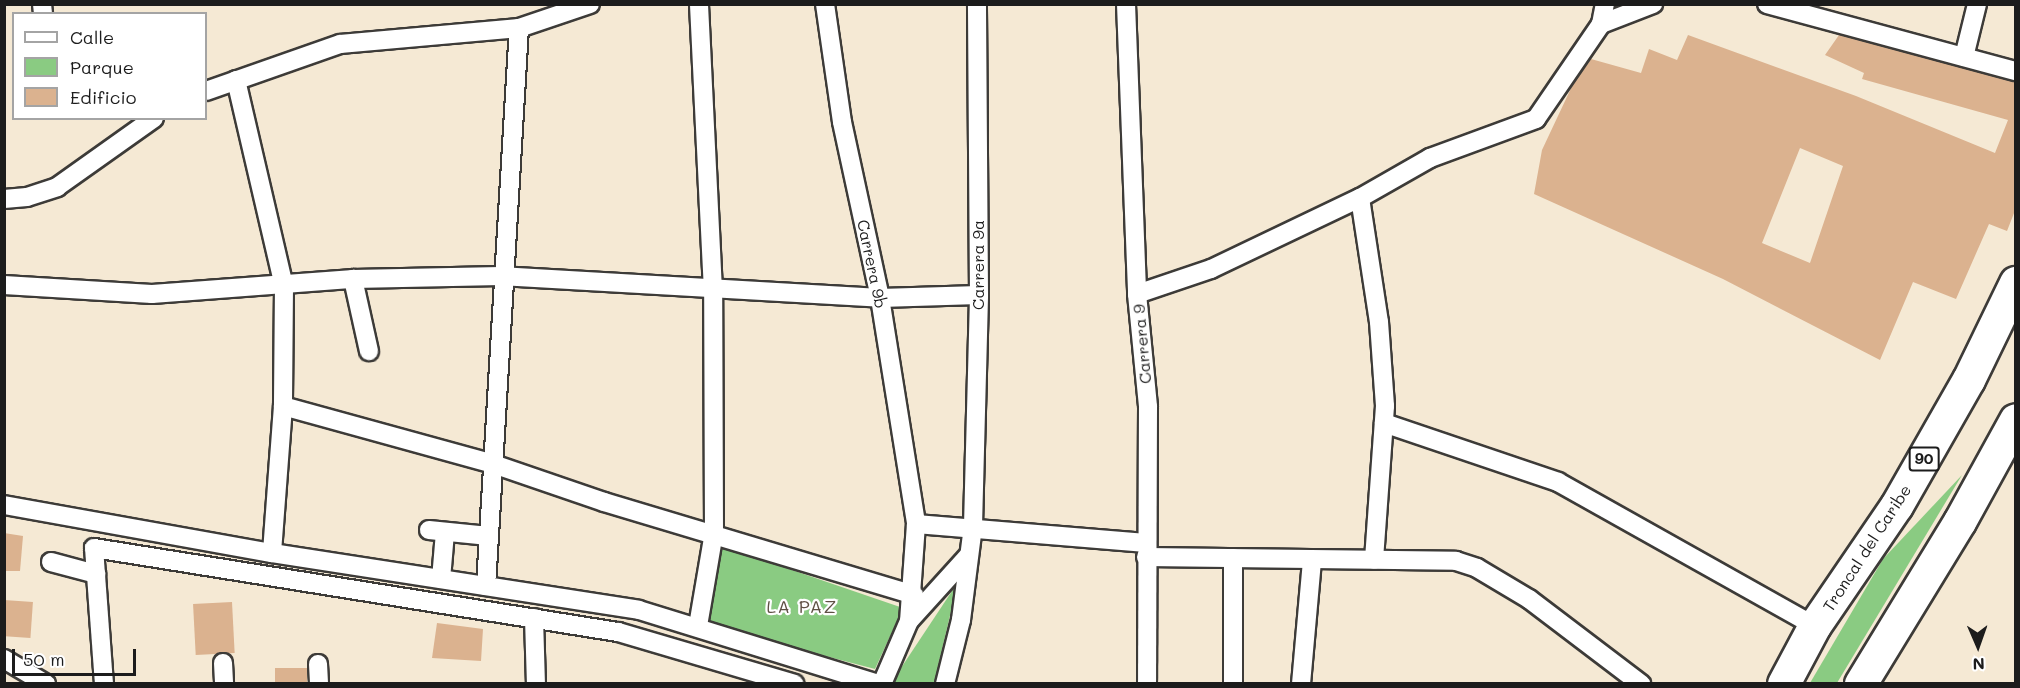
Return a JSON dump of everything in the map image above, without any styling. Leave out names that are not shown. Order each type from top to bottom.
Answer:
[{"type":"highway","name":"Troncal del Caribe","points":[[1784,684],[1815,626],[1897,506],[1969,380],[2016,284]]},
{"type":"highway","points":[[1861,684],[1960,522],[2016,420]]},
{"type":"street","points":[[207,91],[340,44],[519,28],[590,4]]},
{"type":"street","points":[[698,626],[714,532],[713,291],[699,4]]},
{"type":"street","name":"Carrera 9b","points":[[825,4],[842,122],[880,298],[916,524],[914,595],[909,621]]},
{"type":"street","name":"Carrera 9a","points":[[945,684],[962,620],[973,526],[979,295],[977,4]]},
{"type":"street","name":"Carrera 9","points":[[1126,4],[1137,294],[1148,407],[1146,684]]},
{"type":"street","points":[[1137,294],[1211,269],[1360,198],[1430,158],[1536,119],[1601,24],[1605,4]]},
{"type":"street","points":[[1601,24],[1653,4]]},
{"type":"street","points":[[1767,4],[2016,71]]},
{"type":"street","points":[[1964,57],[1977,4]]},
{"type":"street","points":[[486,586],[501,276],[519,28]]},
{"type":"street","points":[[236,80],[284,286],[283,406],[272,553]]},
{"type":"street","points":[[4,199],[27,197],[57,187],[151,120]]},
{"type":"street","points":[[1360,198],[1379,322],[1383,423],[1374,560]]},
{"type":"street","points":[[4,285],[152,294],[284,286],[353,279],[501,276],[713,291],[880,298],[979,295]]},
{"type":"street","points":[[353,279],[369,351]]},
{"type":"street","points":[[283,406],[493,464],[604,502],[714,532],[914,595]]},
{"type":"street","points":[[1383,423],[1558,482],[1815,626]]},
{"type":"street","points":[[4,506],[272,553],[639,610],[698,626],[880,684],[909,621],[969,555]]},
{"type":"street","points":[[916,524],[973,526],[1146,550],[1233,558],[1456,561],[1477,568],[1529,598],[1641,684]]},
{"type":"street","points":[[441,579],[437,531],[489,536]]},
{"type":"street","points":[[104,684],[94,548],[618,632],[795,684]]},
{"type":"street","points":[[1233,558],[1233,684]]},
{"type":"street","points":[[1301,684],[1312,560]]},
{"type":"street","points":[[51,562],[96,574]]},
{"type":"street","points":[[534,618],[536,684]]},
{"type":"street","points":[[4,659],[46,684]]},
{"type":"street","points":[[223,663],[224,684]]},
{"type":"street","points":[[318,664],[319,684]]},
{"type":"green space","points":[[1962,475],[1837,683],[1810,683],[1883,559]]},
{"type":"green space","points":[[722,546],[903,608],[875,669],[706,625]]},
{"type":"green space","points":[[958,582],[934,683],[891,683]]},
{"type":"building","points":[[1688,35],[1856,96],[1995,153],[2008,120],[1862,79],[1864,73],[1825,55],[1839,35],[2016,82],[2016,208],[2007,231],[1989,224],[1956,299],[1913,282],[1880,360],[1723,279],[1534,194],[1542,150],[1573,84],[1591,59],[1641,73],[1649,49],[1677,60]],"holes":[[[1800,148],[1843,166],[1810,263],[1762,243]]]},
{"type":"building","points":[[4,533],[23,536],[20,571],[4,571]]},
{"type":"building","points":[[4,600],[33,602],[30,638],[4,636]]},
{"type":"building","points":[[232,602],[235,653],[196,655],[193,604]]},
{"type":"building","points":[[437,623],[483,629],[481,661],[432,658]]},
{"type":"building","points":[[275,668],[307,668],[307,684],[275,684]]},
{"type":"district","name":"LA PAZ","points":[[802,606]]}]
